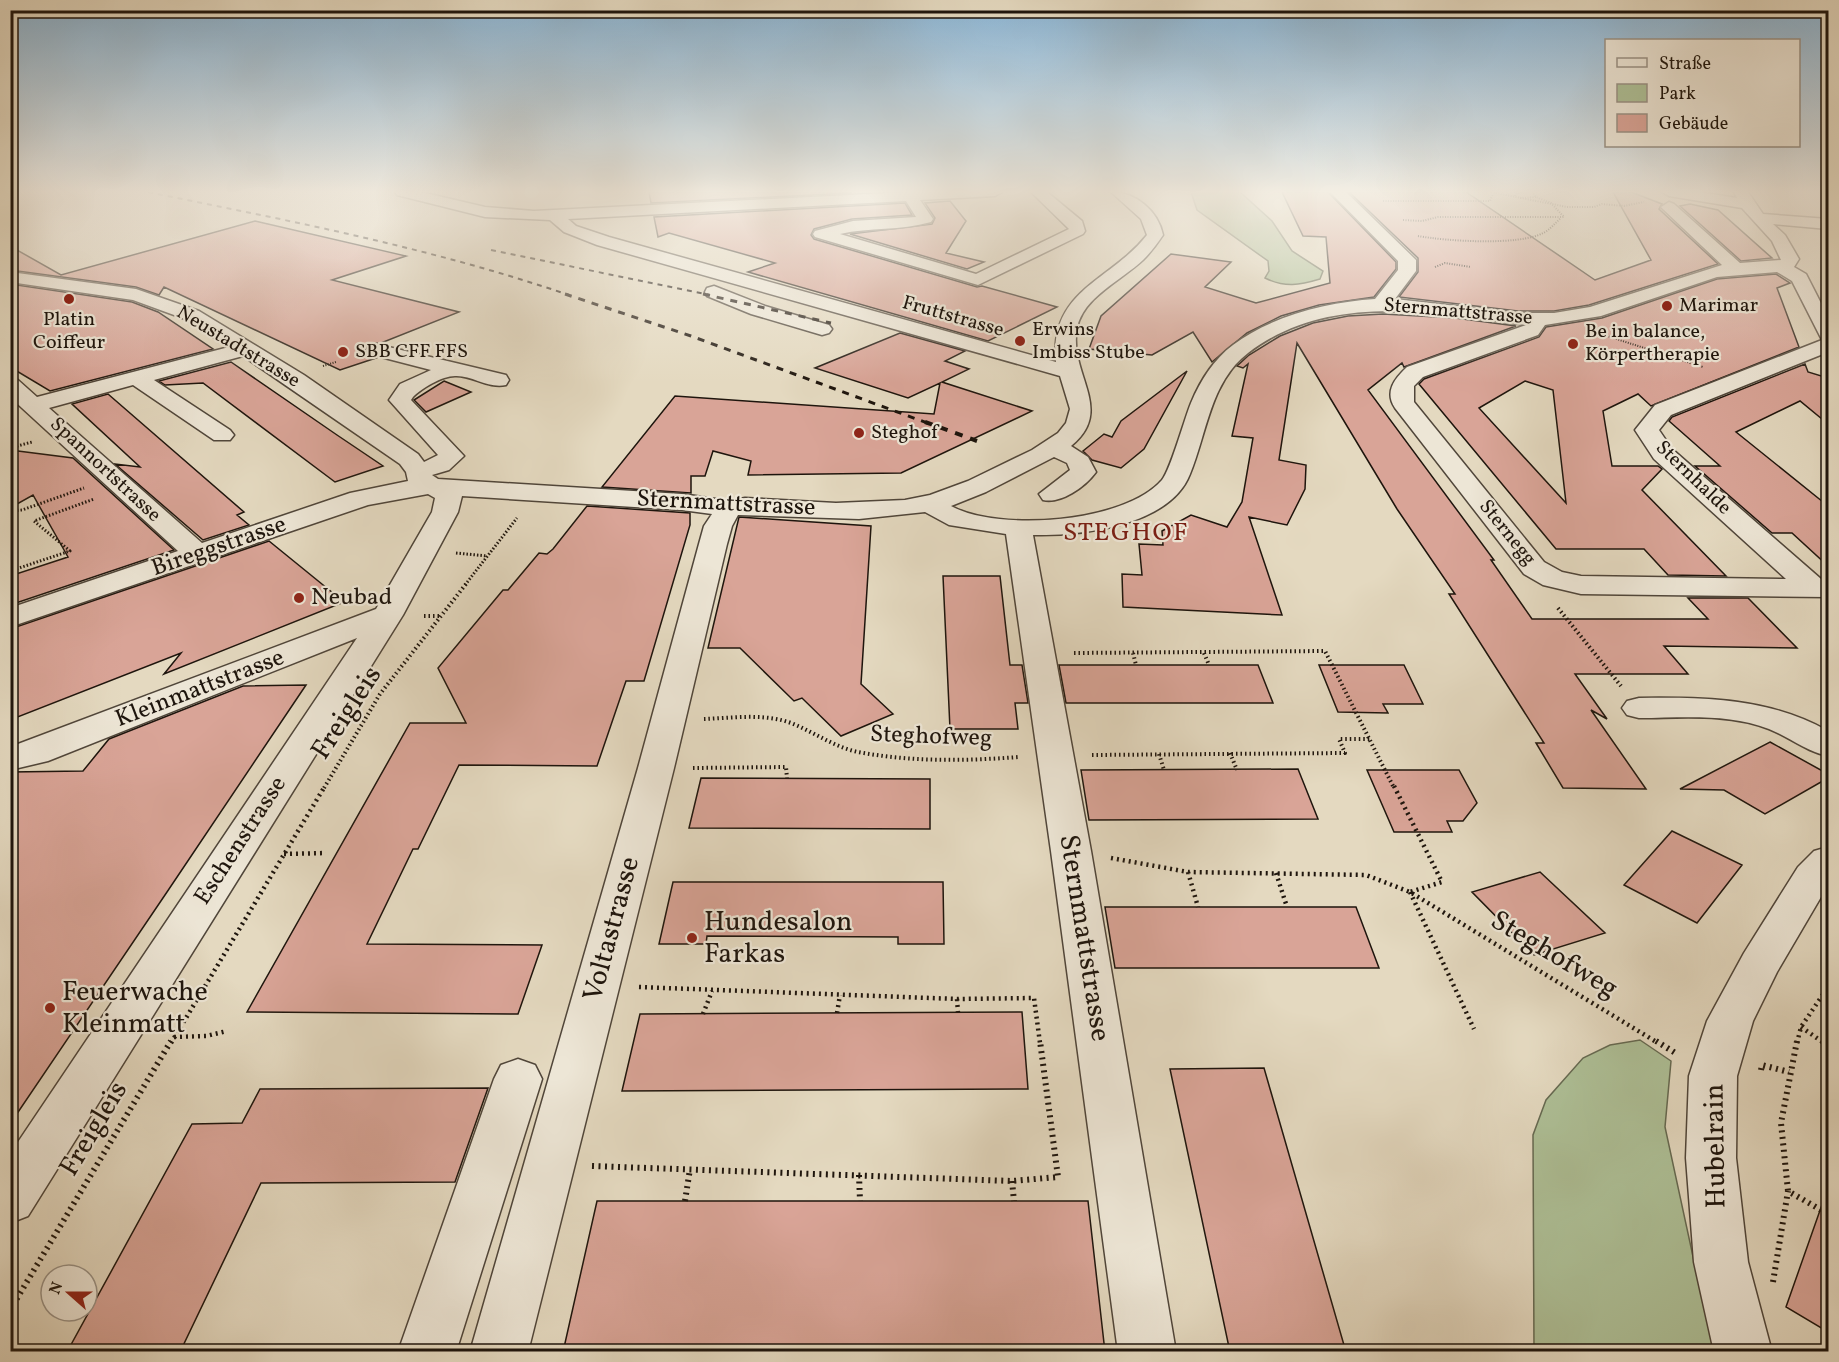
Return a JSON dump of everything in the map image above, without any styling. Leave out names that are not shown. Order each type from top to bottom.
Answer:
[{"type":"street","points":[[601,256],[673,279]]},
{"type":"street","name":"Fruttstrasse","points":[[655,256],[1069,372]]},
{"type":"street","points":[[895,256],[978,280],[1027,256]]},
{"type":"street","points":[[928,504],[955,495],[1051,448],[1074,429],[1081,414],[1080,402],[1069,372],[1065,343],[1068,324],[1072,315],[1086,299],[1138,256]]},
{"type":"street","points":[[1382,304],[1407,271],[1407,260],[1402,256]]},
{"type":"street","points":[[1724,256],[1736,268]]},
{"type":"street","points":[[1788,256],[1790,259],[1782,276],[1800,278],[1828,336]]},
{"type":"street","name":"Sternmattstrasse","points":[[425,478],[537,492],[682,502],[729,509],[745,506],[877,511],[928,504],[958,519],[1018,526],[1071,525],[1107,520],[1147,505],[1174,482],[1206,392],[1217,372],[1233,353],[1256,339],[1308,317],[1334,310],[1382,304],[1531,319],[1575,317],[1711,273],[1736,268],[1782,276]]},
{"type":"street","name":"Neustadtstrasse","points":[[10,277],[136,295],[192,315],[296,380],[410,459],[425,478]]},
{"type":"street","points":[[695,286],[822,329]]},
{"type":"street","name":"Sternegg","points":[[1531,319],[1536,326],[1531,332],[1415,372],[1403,383],[1400,393],[1403,403],[1534,568],[1553,579],[1581,585],[1821,588]]},
{"type":"street","points":[[144,354],[223,335]]},
{"type":"street","name":"Sternhalde","points":[[1821,588],[1663,454],[1647,430],[1663,410],[1828,345]]},
{"type":"street","points":[[23,389],[137,378],[245,349]]},
{"type":"street","points":[[376,350],[498,380]]},
{"type":"street","points":[[425,478],[452,456],[403,404],[401,395],[414,386],[452,369]]},
{"type":"street","points":[[137,378],[222,435]]},
{"type":"street","name":"Spannortstrasse","points":[[23,389],[117,484],[197,554]]},
{"type":"street","points":[[1051,448],[1077,458],[1082,465],[1083,472],[1052,494]]},
{"type":"street","name":"Bireggstrasse","points":[[10,618],[425,478]]},
{"type":"street","name":"Eschenstrasse","points":[[10,1198],[388,615],[446,512],[449,495],[425,478]]},
{"type":"street","name":"Voltastrasse","points":[[500,1352],[656,768],[713,544],[718,526],[729,509]]},
{"type":"street","name":"Sternmattstrasse","points":[[1018,526],[1040,652],[1147,1352]]},
{"type":"street","name":"Kleinmattstrasse","points":[[10,759],[35,753],[388,615]]},
{"type":"street","points":[[1639,708],[1728,707],[1761,713],[1797,726],[1828,745]]},
{"type":"street","name":"Hubelrain","points":[[1782,1348],[1721,1262],[1711,1158],[1713,1077],[1730,1021],[1759,965],[1812,877],[1828,861]]},
{"type":"street","points":[[427,1352],[518,1079]]},
{"type":"path","points":[[1407,267],[1429,269],[1445,263],[1471,267]]},
{"type":"path","points":[[1600,334],[1696,364]]},
{"type":"path","points":[[10,511],[22,510],[117,484]]},
{"type":"path","points":[[10,571],[70,551],[34,521],[117,484]]},
{"type":"path","name":"Freigleis","points":[[10,1310],[380,694],[537,492]]},
{"type":"path","points":[[447,552],[488,556]]},
{"type":"path","points":[[1557,607],[1639,708]]},
{"type":"path","points":[[1040,652],[1325,651],[1442,882],[1410,892],[1474,1029]]},
{"type":"path","points":[[1133,653],[1136,665]]},
{"type":"path","points":[[1204,653],[1209,665]]},
{"type":"path","name":"Steghofweg","points":[[668,720],[755,717],[788,722],[855,752],[895,757],[982,759],[1056,755],[1345,753],[1339,739],[1370,739]]},
{"type":"path","points":[[1230,753],[1237,770]]},
{"type":"path","points":[[1159,754],[1164,770]]},
{"type":"path","points":[[656,768],[786,767],[787,778]]},
{"type":"path","name":"Steghofweg","points":[[1071,851],[1188,872],[1366,875],[1410,892],[1676,1054]]},
{"type":"path","points":[[283,854],[326,854]]},
{"type":"path","points":[[1188,872],[1198,907]]},
{"type":"path","points":[[1276,873],[1287,907]]},
{"type":"path","points":[[549,1165],[1012,1181],[1058,1177],[1034,998],[957,999],[712,991],[598,984]]},
{"type":"path","points":[[1771,1293],[1788,1191],[1781,1123],[1789,1072],[1801,1027],[1826,990]]},
{"type":"path","points":[[703,1014],[712,991]]},
{"type":"path","points":[[837,1013],[840,995]]},
{"type":"path","points":[[957,999],[957,1013]]},
{"type":"path","points":[[1801,1027],[1828,1045]]},
{"type":"path","points":[[173,1037],[206,1036],[227,1031]]},
{"type":"path","points":[[685,1201],[690,1169]]},
{"type":"path","points":[[859,1174],[860,1201]]},
{"type":"path","points":[[1012,1181],[1014,1201]]},
{"type":"path","points":[[1788,1191],[1828,1214]]},
{"type":"green space","points":[[1260,256],[1299,256],[1323,271],[1320,279],[1306,283],[1279,283],[1265,278],[1269,271],[1268,261]]},
{"type":"green space","points":[[1640,1040],[1671,1061],[1665,1127],[1705,1312],[1718,1351],[1534,1351],[1533,1135],[1546,1100],[1583,1058],[1610,1045]]},
{"type":"building","points":[[10,256],[27,256],[61,275],[131,256],[404,256],[406,256],[332,280],[459,312],[381,343],[368,344],[364,351],[376,358],[340,370],[164,287],[159,295],[136,287],[10,270]]},
{"type":"building","points":[[749,256],[870,256],[977,287],[982,286],[1057,307],[988,341],[748,272],[775,263]]},
{"type":"building","points":[[922,256],[957,256],[984,262],[967,269]]},
{"type":"building","points":[[1169,256],[1231,262],[1205,287],[1256,303],[1330,283],[1328,256],[1390,256],[1396,262],[1396,269],[1374,297],[1319,305],[1281,316],[1247,333],[1212,362],[1193,332],[1152,355],[1089,349],[1101,316]]},
{"type":"building","points":[[1415,256],[1559,256],[1595,280],[1651,260],[1649,256],[1709,256],[1718,264],[1589,305],[1554,311],[1518,311],[1399,297],[1418,272],[1418,258]]},
{"type":"building","points":[[1735,256],[1769,256],[1772,258],[1741,261]]},
{"type":"building","points":[[1776,274],[1790,283],[1777,288],[1799,347],[1651,406],[1638,394],[1603,411],[1612,466],[1658,466],[1662,469],[1642,490],[1726,576],[1668,575],[1644,549],[1556,549],[1419,384],[1424,379],[1539,337],[1546,327],[1602,318],[1717,279]],"holes":[[[1525,381],[1553,390],[1566,503],[1479,408]]]},
{"type":"building","points":[[10,284],[132,302],[158,312],[213,349],[50,391],[10,367]]},
{"type":"building","points":[[1383,314],[1455,318],[1516,326],[1404,367],[1402,363],[1368,390],[1494,560],[1491,560],[1532,619],[1708,619],[1688,598],[1748,598],[1797,648],[1664,646],[1688,674],[1575,674],[1607,719],[1591,710],[1646,789],[1563,788],[1536,743],[1544,743],[1449,594],[1455,594],[1397,509],[1297,343],[1279,460],[1306,465],[1305,489],[1287,525],[1249,517],[1282,615],[1123,607],[1122,574],[1142,575],[1139,544],[1163,545],[1162,531],[1191,515],[1227,527],[1242,502],[1253,438],[1232,436],[1248,364],[1243,368],[1237,366],[1249,355],[1280,336],[1313,323],[1348,316]]},
{"type":"building","points":[[900,333],[965,351],[945,361],[969,369],[942,382],[1032,411],[901,473],[748,475],[751,461],[713,451],[705,476],[691,476],[691,493],[602,487],[675,396],[934,414],[940,383],[908,398],[815,368]]},
{"type":"building","points":[[231,362],[383,466],[335,482],[203,383],[165,385],[159,381]]},
{"type":"building","points":[[1805,364],[1808,372],[1828,378],[1828,424],[1800,401],[1736,432],[1828,506],[1828,566],[1792,533],[1772,533],[1695,466],[1720,466],[1669,421],[1672,417]]},
{"type":"building","points":[[1187,371],[1144,449],[1121,468],[1092,460],[1083,451],[1104,434],[1112,437],[1121,421]]},
{"type":"building","points":[[444,381],[471,392],[426,412],[414,400]]},
{"type":"building","points":[[108,394],[244,512],[237,515],[249,525],[203,540],[115,464],[140,467],[72,404]]},
{"type":"building","points":[[10,450],[73,458],[174,550],[10,605],[10,576],[68,557],[33,495],[10,508]]},
{"type":"building","points":[[587,506],[690,513],[690,525],[644,681],[626,681],[597,766],[459,765],[418,849],[413,849],[367,944],[542,945],[518,1014],[247,1012],[410,723],[466,723],[438,668],[503,590],[508,590],[539,553],[547,554],[553,549]]},
{"type":"building","points":[[739,517],[871,526],[861,684],[893,714],[841,736],[802,698],[794,701],[740,648],[708,648]]},
{"type":"building","points":[[269,541],[344,602],[164,674],[181,653],[10,720],[10,629]]},
{"type":"building","points":[[943,576],[1000,576],[1010,665],[1022,665],[1028,703],[1015,703],[1018,729],[950,729]]},
{"type":"building","points":[[1059,665],[1258,665],[1273,703],[1066,703]]},
{"type":"building","points":[[1319,665],[1404,665],[1423,704],[1383,704],[1388,713],[1338,712]]},
{"type":"building","name":"Feuerwache Kleinmatt","points":[[306,685],[10,1124],[10,772],[83,771],[109,739],[243,686]]},
{"type":"building","points":[[1770,742],[1828,774],[1828,778],[1765,814],[1724,790],[1680,789]]},
{"type":"building","points":[[1298,769],[1318,819],[1089,820],[1081,770]]},
{"type":"building","points":[[1367,770],[1459,770],[1477,803],[1463,821],[1447,821],[1452,832],[1394,832]]},
{"type":"building","points":[[701,778],[930,779],[930,829],[689,828]]},
{"type":"building","points":[[1672,831],[1742,865],[1697,923],[1624,885]]},
{"type":"building","points":[[1540,872],[1605,933],[1534,955],[1472,892]]},
{"type":"building","points":[[673,882],[943,882],[944,944],[898,944],[898,937],[707,936],[706,944],[659,944]]},
{"type":"building","points":[[1105,907],[1356,907],[1379,968],[1115,968]]},
{"type":"building","points":[[1022,1012],[1028,1089],[622,1091],[640,1014]]},
{"type":"building","points":[[1264,1068],[1346,1352],[1230,1352],[1170,1069]]},
{"type":"building","points":[[488,1088],[455,1182],[261,1183],[180,1352],[67,1352],[83,1323],[99,1323],[99,1294],[192,1124],[242,1123],[260,1089]]},
{"type":"building","points":[[1824,1199],[1828,1199],[1828,1332],[1786,1307]]},
{"type":"building","points":[[597,1201],[1088,1201],[1105,1352],[563,1352]]},
{"type":"railway","points":[[437,256],[569,295]]},
{"type":"railway","points":[[518,256],[710,295]]},
{"type":"railway","points":[[565,294],[691,336],[930,424]]},
{"type":"railway","points":[[703,294],[831,323]]},
{"type":"railway","points":[[925,422],[977,441]]},
{"type":"place","name":"Platin Coiffeur","points":[[69,299]]},
{"type":"place","name":"Marimar","points":[[1667,306]]},
{"type":"place","name":"Erwins Imbiss Stube","points":[[1020,341]]},
{"type":"place","name":"Be in balance, Körpertherapie","points":[[1573,344]]},
{"type":"place","name":"SBB CFF FFS","points":[[343,352]]},
{"type":"place","name":"Steghof","points":[[859,433]]},
{"type":"place","name":"Neubad","points":[[299,598]]},
{"type":"place","name":"Hundesalon Farkas","points":[[692,938]]},
{"type":"place","name":"Feuerwache Kleinmatt","points":[[50,1008]]},
{"type":"district","name":"STEGHOF","points":[[1126,533]]}]
